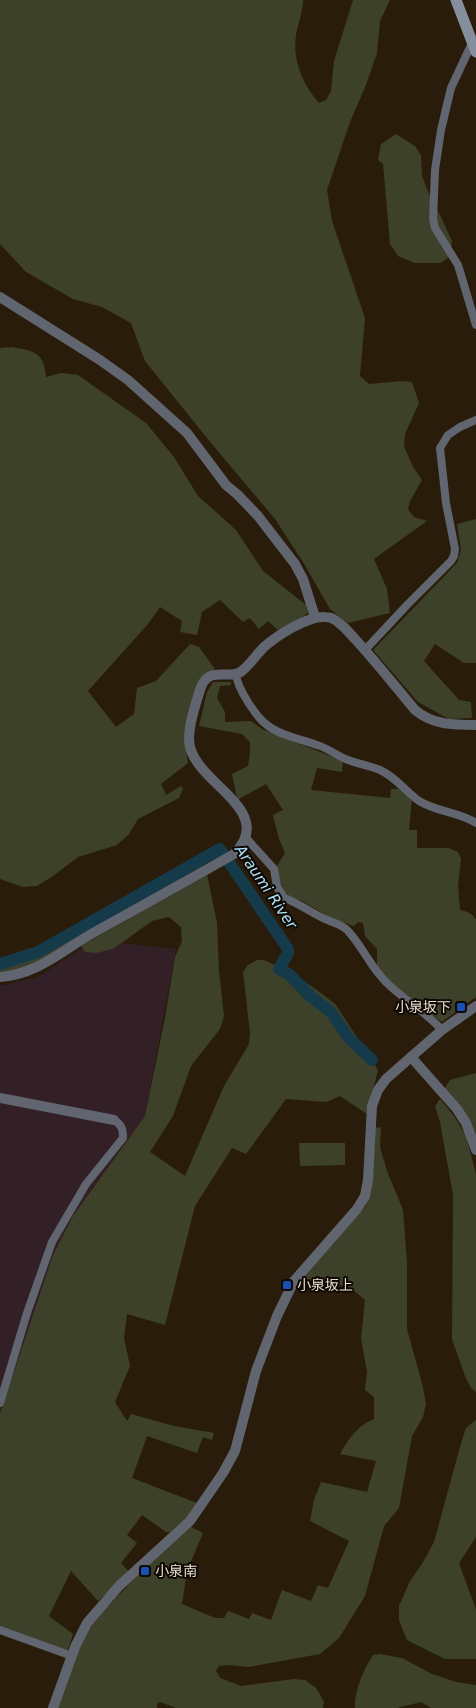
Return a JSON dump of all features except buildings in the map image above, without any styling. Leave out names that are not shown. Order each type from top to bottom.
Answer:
[{"type":"main road","points":[[456,0],[474,47]]},
{"type":"street","points":[[474,47],[451,88],[441,130],[435,170],[433,219],[435,228],[458,265],[476,325]]},
{"type":"street","points":[[0,297],[100,360],[128,380],[187,433],[226,485],[258,516],[295,564],[303,579],[316,618]]},
{"type":"street","points":[[365,650],[454,556],[455,550],[445,497],[440,448],[448,435],[476,420]]},
{"type":"street","points":[[0,977],[18,974],[47,964],[77,942],[234,854],[242,846],[247,832],[245,819],[228,794],[202,770],[192,755],[189,744],[190,730],[203,681],[212,674],[236,674],[242,672],[266,646],[284,633],[316,618],[332,618],[340,623],[365,650],[422,716],[438,723],[476,725]]},
{"type":"street","points":[[236,674],[237,682],[244,695],[268,726],[278,732],[318,745],[346,759],[383,772],[420,801],[438,810],[469,818],[476,823]]},
{"type":"street","points":[[246,838],[274,869],[277,887],[284,898],[297,902],[324,919],[345,927],[375,971],[401,996],[434,1020],[442,1030]]},
{"type":"street","points":[[53,1708],[72,1656],[87,1623],[119,1586],[190,1521],[223,1473],[235,1451],[256,1370],[277,1316],[294,1281],[357,1209],[365,1196],[368,1180],[372,1106],[378,1090],[386,1079],[442,1030],[476,1006]]},
{"type":"street","points":[[411,1057],[457,1109],[466,1123],[476,1150]]},
{"type":"street","points":[[0,1098],[114,1120],[120,1124],[123,1130],[123,1138],[82,1190],[52,1242],[0,1403]]},
{"type":"street","points":[[0,1630],[72,1656]]},
{"type":"shaded area","points":[[94,940],[176,949],[145,1116],[73,1216],[53,1255],[0,1416],[0,986],[38,977]]},
{"type":"green space","points":[[0,0],[303,0],[295,44],[297,63],[308,88],[319,103],[326,100],[331,91],[334,61],[353,0],[390,0],[380,21],[377,53],[350,122],[327,190],[332,221],[365,318],[360,376],[369,384],[412,382],[419,403],[405,434],[404,446],[413,467],[422,480],[410,501],[408,509],[414,517],[427,521],[374,559],[387,589],[390,613],[348,623],[330,609],[275,519],[145,361],[131,323],[102,307],[73,299],[26,272],[0,244]]},
{"type":"green space","points":[[396,134],[415,146],[421,155],[422,176],[452,241],[450,256],[441,263],[415,263],[398,256],[390,244],[383,164],[378,160],[381,144]]},
{"type":"green space","points":[[12,347],[36,354],[43,362],[46,377],[61,373],[78,375],[146,423],[174,457],[198,496],[236,530],[263,571],[306,605],[308,613],[280,632],[268,621],[259,629],[250,618],[243,622],[220,600],[202,612],[197,635],[180,632],[182,621],[160,607],[148,624],[88,691],[116,727],[134,714],[137,688],[156,681],[190,644],[199,647],[215,669],[206,673],[200,679],[185,728],[188,763],[161,784],[166,795],[181,786],[183,789],[179,798],[138,819],[129,834],[117,845],[78,857],[37,886],[23,887],[0,879],[0,348]]},
{"type":"green space","points":[[476,519],[476,663],[464,663],[435,644],[424,661],[459,700],[471,702],[472,718],[449,719],[418,702],[373,650],[457,563],[461,550],[457,524]]},
{"type":"green space","points":[[213,682],[231,682],[231,685],[220,686],[217,698],[225,712],[225,722],[251,721],[262,729],[343,761],[342,772],[317,768],[311,790],[390,798],[391,789],[401,789],[412,799],[409,830],[417,830],[417,848],[449,848],[458,852],[461,859],[458,886],[460,910],[470,913],[476,920],[476,997],[442,1022],[408,998],[377,969],[377,949],[365,936],[363,923],[358,922],[354,926],[333,919],[302,901],[288,897],[283,892],[278,879],[277,866],[285,853],[279,839],[273,815],[283,810],[266,784],[239,799],[237,798],[232,774],[248,766],[250,742],[242,734],[199,726],[207,692]]},
{"type":"green space","points":[[219,851],[222,854],[39,962],[16,971],[0,972],[0,966],[39,955],[173,873]]},
{"type":"green space","points":[[207,875],[217,922],[219,971],[224,1016],[220,1029],[191,1066],[173,1116],[150,1152],[185,1176],[224,1086],[249,1044],[250,1033],[243,972],[248,965],[257,960],[264,960],[297,976],[336,1005],[378,1070],[367,1114],[340,1096],[326,1102],[286,1099],[246,1154],[232,1148],[195,1206],[165,1325],[127,1314],[124,1338],[130,1366],[115,1402],[127,1421],[131,1414],[174,1426],[214,1433],[212,1440],[203,1437],[197,1453],[147,1436],[132,1478],[197,1503],[186,1519],[170,1532],[166,1532],[142,1515],[127,1535],[137,1543],[121,1563],[129,1572],[98,1601],[71,1571],[49,1616],[73,1634],[67,1652],[0,1627],[0,1414],[53,1255],[73,1216],[145,1116],[175,957],[182,941],[181,927],[169,917],[152,921],[113,949],[96,953],[85,952],[81,946]]},
{"type":"green space","points":[[476,1073],[476,1138],[444,1089],[450,1080]]},
{"type":"green space","points":[[440,1099],[454,1116],[466,1136],[476,1174],[476,1392],[471,1388],[465,1376],[452,1339],[453,1195],[440,1122],[435,1106]]},
{"type":"green space","points":[[381,1127],[380,1147],[387,1171],[403,1210],[407,1263],[407,1329],[426,1404],[423,1417],[412,1436],[399,1508],[384,1526],[365,1596],[339,1638],[320,1654],[249,1667],[219,1666],[216,1671],[220,1678],[241,1686],[294,1679],[305,1680],[316,1688],[324,1702],[323,1708],[176,1708],[160,1702],[157,1704],[157,1708],[56,1708],[76,1652],[90,1625],[137,1576],[191,1527],[203,1533],[187,1571],[182,1604],[215,1618],[224,1618],[228,1611],[249,1619],[252,1613],[271,1620],[282,1590],[311,1601],[318,1585],[328,1588],[349,1541],[310,1521],[314,1500],[321,1482],[367,1492],[376,1461],[340,1454],[354,1433],[374,1419],[374,1397],[365,1390],[367,1372],[361,1338],[365,1300],[351,1288],[327,1281],[302,1279],[365,1207],[372,1185],[375,1128]]},
{"type":"green space","points":[[299,1143],[345,1143],[345,1165],[300,1166]]},
{"type":"green space","points":[[476,1420],[476,1537],[459,1563],[476,1610],[476,1659],[445,1659],[407,1640],[399,1620],[399,1606],[410,1581],[434,1542],[466,1428]]},
{"type":"green space","points":[[380,1654],[402,1658],[432,1674],[456,1682],[476,1685],[476,1708],[431,1708],[421,1702],[397,1708],[355,1708],[356,1695],[363,1673],[373,1655]]},
{"type":"waterway","name":"Araumi River","points":[[0,964],[38,952],[220,849],[288,949],[288,953],[279,969],[289,974],[310,996],[331,1012],[348,1037],[372,1060]]},
{"type":"place","name":"小泉坂下","points":[[461,1007]]},
{"type":"place","name":"小泉坂上","points":[[287,1285]]},
{"type":"place","name":"小泉南","points":[[145,1571]]}]
